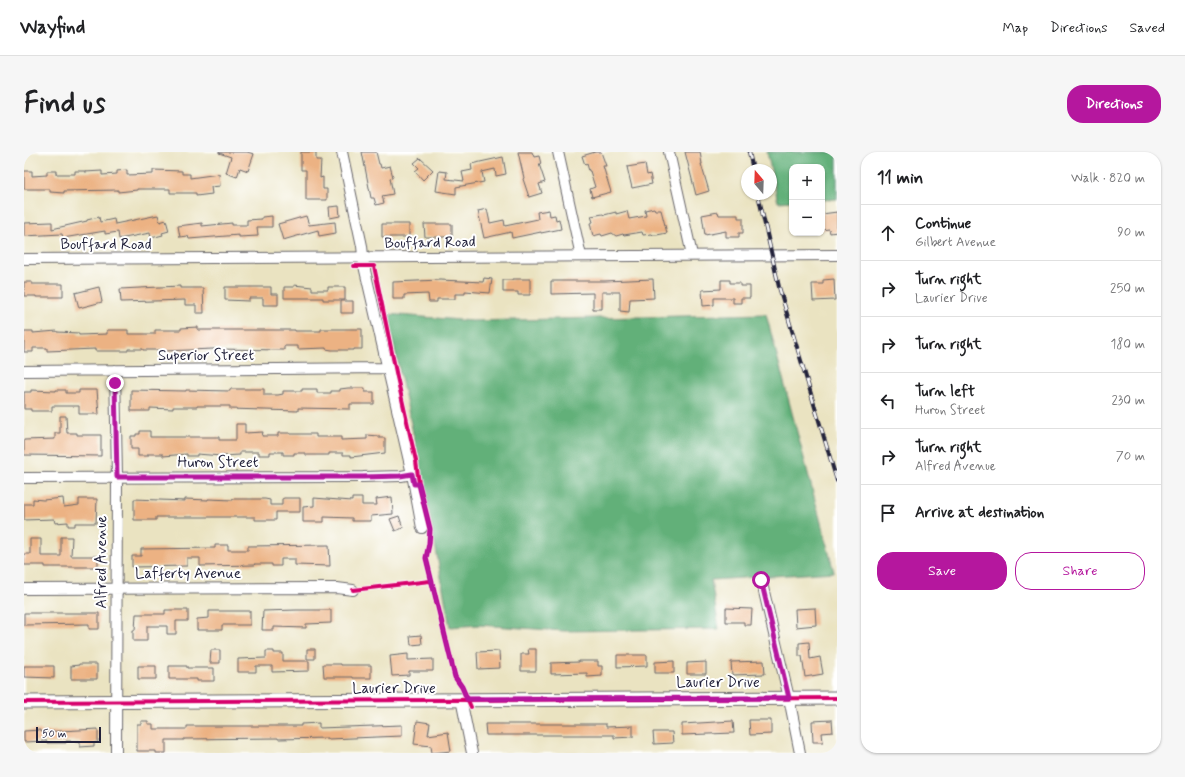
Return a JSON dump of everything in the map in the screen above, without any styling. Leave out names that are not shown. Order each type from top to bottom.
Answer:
[{"type":"street","points":[[342,152],[362,246],[364,266],[412,474],[422,528]]},
{"type":"street","points":[[558,152],[581,256]]},
{"type":"street","points":[[669,152],[692,255]]},
{"type":"street","name":"Bouffard Road","points":[[24,259],[837,255]]},
{"type":"street","name":"Superior Street","points":[[24,371],[387,368]]},
{"type":"street","name":"Alfred Avenue","points":[[115,370],[117,477],[116,753]]},
{"type":"street","name":"Huron Street","points":[[24,478],[363,477],[400,476],[412,474]]},
{"type":"street","points":[[761,580],[789,698],[800,753]]},
{"type":"street","name":"Lafferty Avenue","points":[[24,589],[337,588],[353,590]]},
{"type":"street","name":"Laurier Drive","points":[[24,702],[837,698]]},
{"type":"street","points":[[461,699],[472,753]]},
{"type":"green space","points":[[767,152],[837,152],[837,199],[825,200],[825,164],[789,164],[789,201],[778,202],[777,164],[770,164]]},
{"type":"green space","points":[[387,314],[472,321],[766,314],[834,572],[711,580],[719,629],[564,631],[479,625],[450,627],[424,483]]},
{"type":"building","points":[[219,152],[247,152],[254,154],[248,171],[240,168],[237,177],[226,173],[231,157]]},
{"type":"building","points":[[301,152],[316,152],[316,160],[321,160],[320,178],[323,177],[323,189],[327,189],[327,200],[306,200],[306,170],[301,170]]},
{"type":"building","points":[[362,152],[376,152],[381,168],[390,166],[393,177],[390,178],[393,194],[382,196],[384,203],[376,205],[374,198],[371,198]]},
{"type":"building","points":[[518,152],[532,152],[534,157],[539,156],[541,164],[539,164],[545,182],[539,184],[542,193],[529,197],[523,179]]},
{"type":"building","points":[[595,152],[601,152],[606,166],[603,166],[611,192],[592,197],[590,189],[595,187],[590,171],[587,164],[585,165],[582,156]]},
{"type":"building","points":[[685,152],[700,152],[701,164],[709,191],[696,195]]},
{"type":"building","points":[[503,157],[506,174],[496,176],[495,169],[482,172],[484,182],[456,187],[456,194],[436,191],[439,171],[447,172],[446,179],[464,181],[462,172],[472,170],[471,164]]},
{"type":"building","points":[[420,158],[433,170],[423,180],[415,171],[419,168],[414,163]]},
{"type":"building","points":[[645,164],[647,175],[650,174],[652,184],[632,188],[627,167]]},
{"type":"building","points":[[127,170],[127,175],[153,174],[153,170],[182,171],[182,174],[190,174],[190,178],[219,174],[220,186],[211,187],[212,194],[196,196],[196,193],[170,193],[170,189],[137,189],[118,192],[118,190],[64,191],[64,193],[50,192],[50,189],[24,189],[24,171],[32,171],[32,176],[47,175],[47,171],[56,171],[56,174],[75,174],[75,171],[102,171],[102,175],[117,174],[117,171]]},
{"type":"building","points":[[339,206],[340,216],[330,218],[329,207]]},
{"type":"building","points":[[654,208],[655,210],[661,210],[667,233],[643,235],[642,232],[616,236],[612,233],[602,236],[601,234],[593,236],[590,223],[593,222],[591,216],[616,212],[616,214],[627,211],[629,219],[646,216],[645,210]]},
{"type":"building","points":[[487,209],[490,223],[504,220],[505,226],[538,219],[537,212],[549,210],[550,216],[555,215],[556,220],[559,219],[561,229],[512,238],[511,232],[484,238],[478,211]]},
{"type":"building","points":[[718,212],[719,215],[738,215],[738,218],[743,218],[743,233],[739,233],[739,237],[726,237],[726,231],[705,235],[702,215]]},
{"type":"building","points":[[837,212],[837,232],[830,233],[829,229],[825,230],[825,214]]},
{"type":"building","points":[[158,215],[160,222],[166,220],[169,231],[162,233],[163,235],[151,238],[150,233],[119,239],[118,232],[105,234],[105,231],[63,238],[62,234],[24,236],[24,223],[52,222],[52,229],[99,217],[100,222],[114,219],[115,224]]},
{"type":"building","points":[[272,216],[272,227],[257,227],[258,236],[239,237],[239,235],[189,239],[188,236],[180,237],[178,226],[202,223],[202,226],[232,223],[232,225],[247,225],[247,220],[262,219],[262,217]]},
{"type":"building","points":[[306,216],[309,225],[335,222],[336,233],[319,236],[318,230],[283,240],[278,224]]},
{"type":"building","points":[[382,224],[409,224],[409,237],[382,237]]},
{"type":"building","points":[[424,224],[452,224],[452,237],[425,237]]},
{"type":"building","points":[[484,278],[492,279],[490,293],[465,291],[465,294],[455,294],[455,299],[437,299],[437,302],[429,302],[428,294],[404,295],[404,299],[393,299],[393,282],[440,280],[483,282]]},
{"type":"building","points":[[530,279],[530,295],[518,295],[518,292],[503,292],[503,280]]},
{"type":"building","points":[[653,279],[654,298],[630,299],[629,312],[620,311],[620,292],[602,292],[602,309],[593,309],[593,293],[551,294],[551,281]]},
{"type":"building","points":[[834,279],[835,300],[813,301],[812,284],[823,284],[823,280]]},
{"type":"building","points":[[721,280],[730,280],[730,283],[740,283],[740,286],[750,286],[750,298],[741,298],[741,303],[733,303],[733,298],[714,298],[714,305],[703,306],[702,290],[721,289]]},
{"type":"building","points":[[24,282],[32,282],[32,284],[63,284],[63,297],[24,296]]},
{"type":"building","points":[[294,285],[312,287],[312,290],[328,290],[328,287],[345,287],[345,300],[323,300],[323,298],[284,298],[284,287],[294,287]]},
{"type":"building","points":[[180,286],[180,288],[203,288],[204,313],[196,313],[196,305],[185,305],[185,300],[121,302],[120,289]]},
{"type":"building","points":[[99,287],[102,302],[79,308],[75,293]]},
{"type":"building","points":[[225,287],[271,287],[271,294],[278,294],[278,305],[263,305],[263,298],[249,298],[249,301],[225,300]]},
{"type":"building","points":[[341,301],[353,301],[353,313],[341,313]]},
{"type":"building","points":[[198,327],[198,330],[321,331],[321,329],[362,329],[362,349],[298,349],[298,346],[284,346],[284,350],[213,349],[165,351],[128,349],[128,351],[95,351],[95,349],[47,351],[47,348],[33,348],[33,352],[24,352],[24,331],[33,331],[33,333],[57,331],[79,333],[79,335],[107,334],[107,330],[128,330],[128,334],[155,334],[155,330],[181,330],[181,328]]},
{"type":"building","points":[[365,388],[365,392],[374,392],[374,404],[350,404],[350,409],[298,408],[298,411],[230,409],[230,406],[197,406],[173,407],[173,409],[150,408],[150,411],[131,411],[131,390],[230,391],[230,389],[264,389],[264,395],[278,395],[283,394],[283,391],[302,391],[302,389],[317,389],[317,393],[331,393],[331,391],[340,391],[340,389]]},
{"type":"building","points":[[31,390],[66,390],[66,393],[79,393],[79,390],[97,390],[99,414],[79,414],[79,406],[52,406],[52,411],[31,411],[31,409],[24,409],[24,392],[31,392]]},
{"type":"building","points":[[60,416],[66,416],[67,433],[77,433],[77,435],[101,435],[101,456],[24,455],[24,440],[55,439],[55,433],[60,433]]},
{"type":"building","points":[[236,424],[245,424],[245,433],[263,432],[262,436],[278,436],[278,433],[316,434],[316,437],[341,437],[341,440],[367,439],[367,435],[379,436],[379,438],[385,438],[385,453],[351,457],[351,455],[343,455],[343,453],[329,453],[329,455],[306,455],[306,453],[294,453],[294,455],[283,455],[283,452],[270,452],[270,455],[259,455],[259,452],[240,452],[240,455],[221,456],[197,454],[197,456],[187,456],[187,454],[163,456],[163,454],[148,454],[148,456],[138,456],[138,449],[131,449],[131,436],[140,434],[140,431],[150,431],[150,437],[219,437],[219,440],[236,440]]},
{"type":"building","points":[[392,497],[393,514],[371,516],[371,521],[352,521],[352,518],[324,517],[324,522],[303,522],[303,507],[314,506],[314,498],[352,501],[352,498],[362,498],[362,505],[377,505],[376,499]]},
{"type":"building","points":[[63,498],[64,507],[79,505],[79,499],[97,499],[96,523],[75,523],[75,526],[68,526],[68,522],[55,523],[54,519],[24,520],[24,504],[33,504],[33,499],[43,500]]},
{"type":"building","points":[[300,498],[300,512],[276,512],[276,520],[255,520],[255,517],[156,517],[156,520],[134,520],[134,499],[185,501],[185,499],[265,499],[270,500],[270,505],[282,505],[282,499]]},
{"type":"building","points":[[399,516],[403,528],[395,531],[390,519]]},
{"type":"building","points":[[61,537],[72,537],[71,556],[98,556],[98,567],[45,567],[45,565],[24,565],[24,554],[30,554],[30,539],[41,539],[41,556],[61,556]]},
{"type":"building","points":[[215,545],[228,545],[228,550],[248,550],[248,546],[329,545],[330,566],[295,565],[295,559],[281,559],[281,566],[272,566],[272,564],[254,564],[255,565],[200,566],[200,558],[187,558],[187,566],[132,567],[132,556],[141,556],[141,549],[215,548]]},
{"type":"building","points":[[726,608],[752,609],[751,625],[744,625],[744,622],[726,622]]},
{"type":"building","points":[[815,608],[816,625],[796,627],[795,609]]},
{"type":"building","points":[[165,610],[188,610],[188,621],[176,621],[176,634],[167,634],[167,626],[147,626],[147,641],[133,641],[133,630],[135,630],[136,614],[165,614]]},
{"type":"building","points":[[331,610],[331,623],[306,624],[306,628],[274,627],[274,630],[262,630],[263,611]]},
{"type":"building","points":[[209,611],[250,611],[250,625],[222,625],[222,630],[197,630],[197,619],[209,618]]},
{"type":"building","points":[[24,613],[99,613],[99,629],[89,629],[89,624],[24,625]]},
{"type":"building","points":[[421,635],[422,644],[411,645],[410,636]]},
{"type":"building","points":[[809,642],[810,659],[820,657],[823,674],[805,677],[802,656],[799,656],[799,643]]},
{"type":"building","points":[[307,649],[315,649],[315,659],[307,659]]},
{"type":"building","points":[[528,649],[536,649],[536,671],[521,671],[521,654],[529,654]]},
{"type":"building","points":[[211,650],[220,650],[220,663],[210,663]]},
{"type":"building","points":[[266,651],[283,653],[283,661],[309,661],[309,671],[272,672],[272,666],[256,666],[256,672],[238,672],[238,659],[266,658]]},
{"type":"building","points":[[499,651],[500,668],[478,669],[477,652]]},
{"type":"building","points":[[408,654],[408,660],[433,659],[433,671],[409,671],[409,675],[392,676],[390,656]]},
{"type":"building","points":[[617,655],[647,655],[647,666],[617,667]]},
{"type":"building","points":[[598,661],[598,666],[602,666],[602,676],[587,677],[587,673],[551,674],[551,663]]},
{"type":"building","points":[[674,661],[674,673],[655,673],[655,662]]},
{"type":"building","points":[[764,661],[765,674],[732,675],[731,662]]},
{"type":"building","points":[[706,662],[706,674],[687,674],[687,663]]},
{"type":"building","points":[[79,664],[97,664],[97,679],[71,679],[71,666]]},
{"type":"building","points":[[323,664],[371,665],[371,678],[324,677]]},
{"type":"building","points":[[24,666],[54,666],[54,678],[24,677]]},
{"type":"building","points":[[138,666],[156,666],[156,679],[138,679]]},
{"type":"building","points":[[169,666],[214,668],[214,681],[197,681],[197,679],[169,679]]},
{"type":"building","points":[[749,720],[771,720],[771,734],[750,735]]},
{"type":"building","points":[[832,720],[833,732],[822,733],[823,742],[813,742],[812,721]]},
{"type":"building","points":[[141,721],[148,721],[148,724],[153,724],[153,729],[187,729],[187,726],[301,726],[301,724],[319,723],[319,728],[402,725],[402,736],[328,739],[278,738],[166,740],[166,753],[156,753],[156,751],[137,751],[137,724],[141,724]]},
{"type":"building","points":[[417,721],[430,723],[428,735],[448,732],[451,751],[432,753],[431,746],[414,744]]},
{"type":"building","points":[[733,721],[734,733],[682,735],[682,724]]},
{"type":"building","points":[[485,724],[606,724],[606,727],[633,726],[633,737],[614,738],[614,735],[486,735]]},
{"type":"building","points":[[98,729],[98,742],[94,743],[94,746],[80,747],[80,741],[66,741],[66,743],[47,743],[47,741],[24,742],[24,731],[41,730],[41,732]]},
{"type":"building","points":[[653,732],[672,732],[673,743],[654,744]]},
{"type":"railway","points":[[749,152],[752,164]]},
{"type":"railway","points":[[759,200],[779,287],[837,481]]},
{"type":"cycle path","points":[[353,266],[374,266],[416,461],[419,484],[430,529],[426,558],[455,677],[462,687],[471,707]]},
{"type":"cycle path","points":[[353,590],[430,581]]},
{"type":"cycle path","points":[[24,702],[837,698]]},
{"type":"route","points":[[115,383],[117,477],[363,477],[400,476],[412,474],[414,484],[419,484],[430,529],[426,558],[430,581],[455,677],[462,687],[467,699],[789,698],[761,580]]}]
